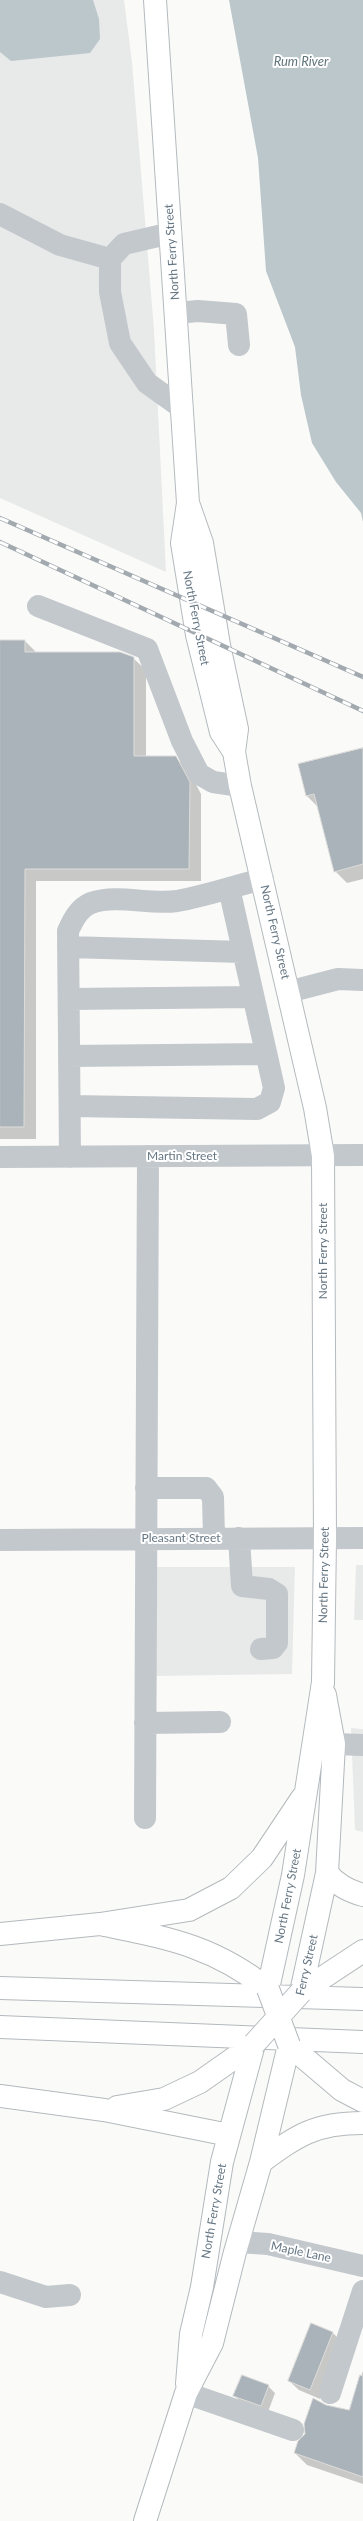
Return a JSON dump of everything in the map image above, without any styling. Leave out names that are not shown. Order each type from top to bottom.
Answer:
[{"type":"main road","name":"North Ferry Street","points":[[155,0],[188,503],[182,543],[197,635],[220,732],[234,752],[240,786],[263,879],[319,1129],[323,1156],[325,1538],[323,1682],[293,1875],[268,1989],[229,2135],[191,2334],[186,2393]]},
{"type":"main road","name":"Ferry Street","points":[[238,2242],[278,2096],[312,1949],[326,1873],[334,1744],[323,1682]]},
{"type":"main road","points":[[0,1934],[100,1924],[189,1910],[231,1888],[262,1858],[306,1792]]},
{"type":"main road","points":[[326,1873],[334,1882],[348,1891],[363,1895]]},
{"type":"main road","points":[[100,1924],[180,1941],[206,1950],[268,1989],[289,2045],[342,2090],[363,2101]]},
{"type":"main road","points":[[104,2110],[164,2099],[200,2082],[254,2044],[301,1992],[363,1951]]},
{"type":"main road","points":[[0,1988],[363,1999]]},
{"type":"main road","points":[[0,2027],[363,2042]]},
{"type":"main road","points":[[0,2096],[104,2110],[229,2135]]},
{"type":"main road","points":[[261,2162],[297,2136],[338,2123],[363,2124]]},
{"type":"main road","name":"North Ferry Street","points":[[145,2521],[186,2393],[212,2343],[238,2242]]},
{"type":"street","points":[[0,214],[60,245],[110,259]]},
{"type":"street","points":[[171,233],[124,244],[110,259],[110,292],[120,343],[147,383],[182,408]]},
{"type":"street","points":[[176,314],[198,311],[236,314],[239,345]]},
{"type":"street","points":[[38,606],[147,649],[182,741],[199,774],[213,782],[240,786]]},
{"type":"street","points":[[70,1157],[68,931],[74,918],[91,903],[109,900],[176,901],[263,879]]},
{"type":"street","points":[[70,1106],[257,1109],[270,1102],[274,1088],[229,888]]},
{"type":"street","points":[[68,946],[243,952]]},
{"type":"street","points":[[288,992],[338,979],[363,980]]},
{"type":"street","points":[[69,998],[253,997]]},
{"type":"street","points":[[69,1056],[266,1054]]},
{"type":"street","name":"Martin Street","points":[[0,1157],[363,1155]]},
{"type":"street","points":[[145,1818],[148,1156]]},
{"type":"street","points":[[146,1488],[206,1488],[210,1491],[213,1497],[214,1538]]},
{"type":"street","points":[[239,1538],[242,1586],[269,1590],[277,1594],[277,1643],[273,1648],[261,1649]]},
{"type":"street","name":"Pleasant Street","points":[[0,1540],[363,1538]]},
{"type":"street","points":[[145,1723],[220,1722]]},
{"type":"street","points":[[334,1744],[363,1745]]},
{"type":"street","name":"Maple Lane","points":[[238,2242],[268,2244],[363,2266]]},
{"type":"street","points":[[0,2282],[46,2297],[70,2295]]},
{"type":"street","points":[[330,2393],[363,2291]]},
{"type":"street","points":[[186,2393],[293,2430]]},
{"type":"shaded area","points":[[0,0],[124,0],[132,62],[154,330],[166,572],[0,498]]},
{"type":"shaded area","points":[[356,1565],[363,1565],[363,1620],[354,1620]]},
{"type":"shaded area","points":[[157,1567],[295,1567],[292,1674],[155,1676]]},
{"type":"shaded area","points":[[351,1728],[363,1729],[363,1832],[355,1830]]},
{"type":"water","points":[[0,0],[93,0],[99,19],[100,39],[90,53],[11,61],[0,52]]},
{"type":"water","name":"Rum River","points":[[229,0],[363,0],[363,522],[361,513],[336,482],[312,443],[301,395],[295,347],[266,271],[258,158]]},
{"type":"building","points":[[0,640],[25,640],[25,652],[120,652],[134,657],[134,756],[176,756],[190,782],[189,869],[25,869],[24,1127],[0,1127]]},
{"type":"building","points":[[363,748],[363,864],[334,872],[314,794],[306,796],[298,764]]},
{"type":"building","points":[[311,2323],[333,2332],[310,2390],[288,2381]]},
{"type":"building","points":[[242,2375],[269,2385],[261,2406],[233,2396]]},
{"type":"building","points":[[360,2375],[363,2376],[363,2477],[294,2453],[298,2441],[305,2434],[304,2424],[313,2398],[326,2405],[349,2410]]},
{"type":"railway","points":[[0,518],[363,677]]},
{"type":"railway","points":[[0,542],[363,711]]}]
